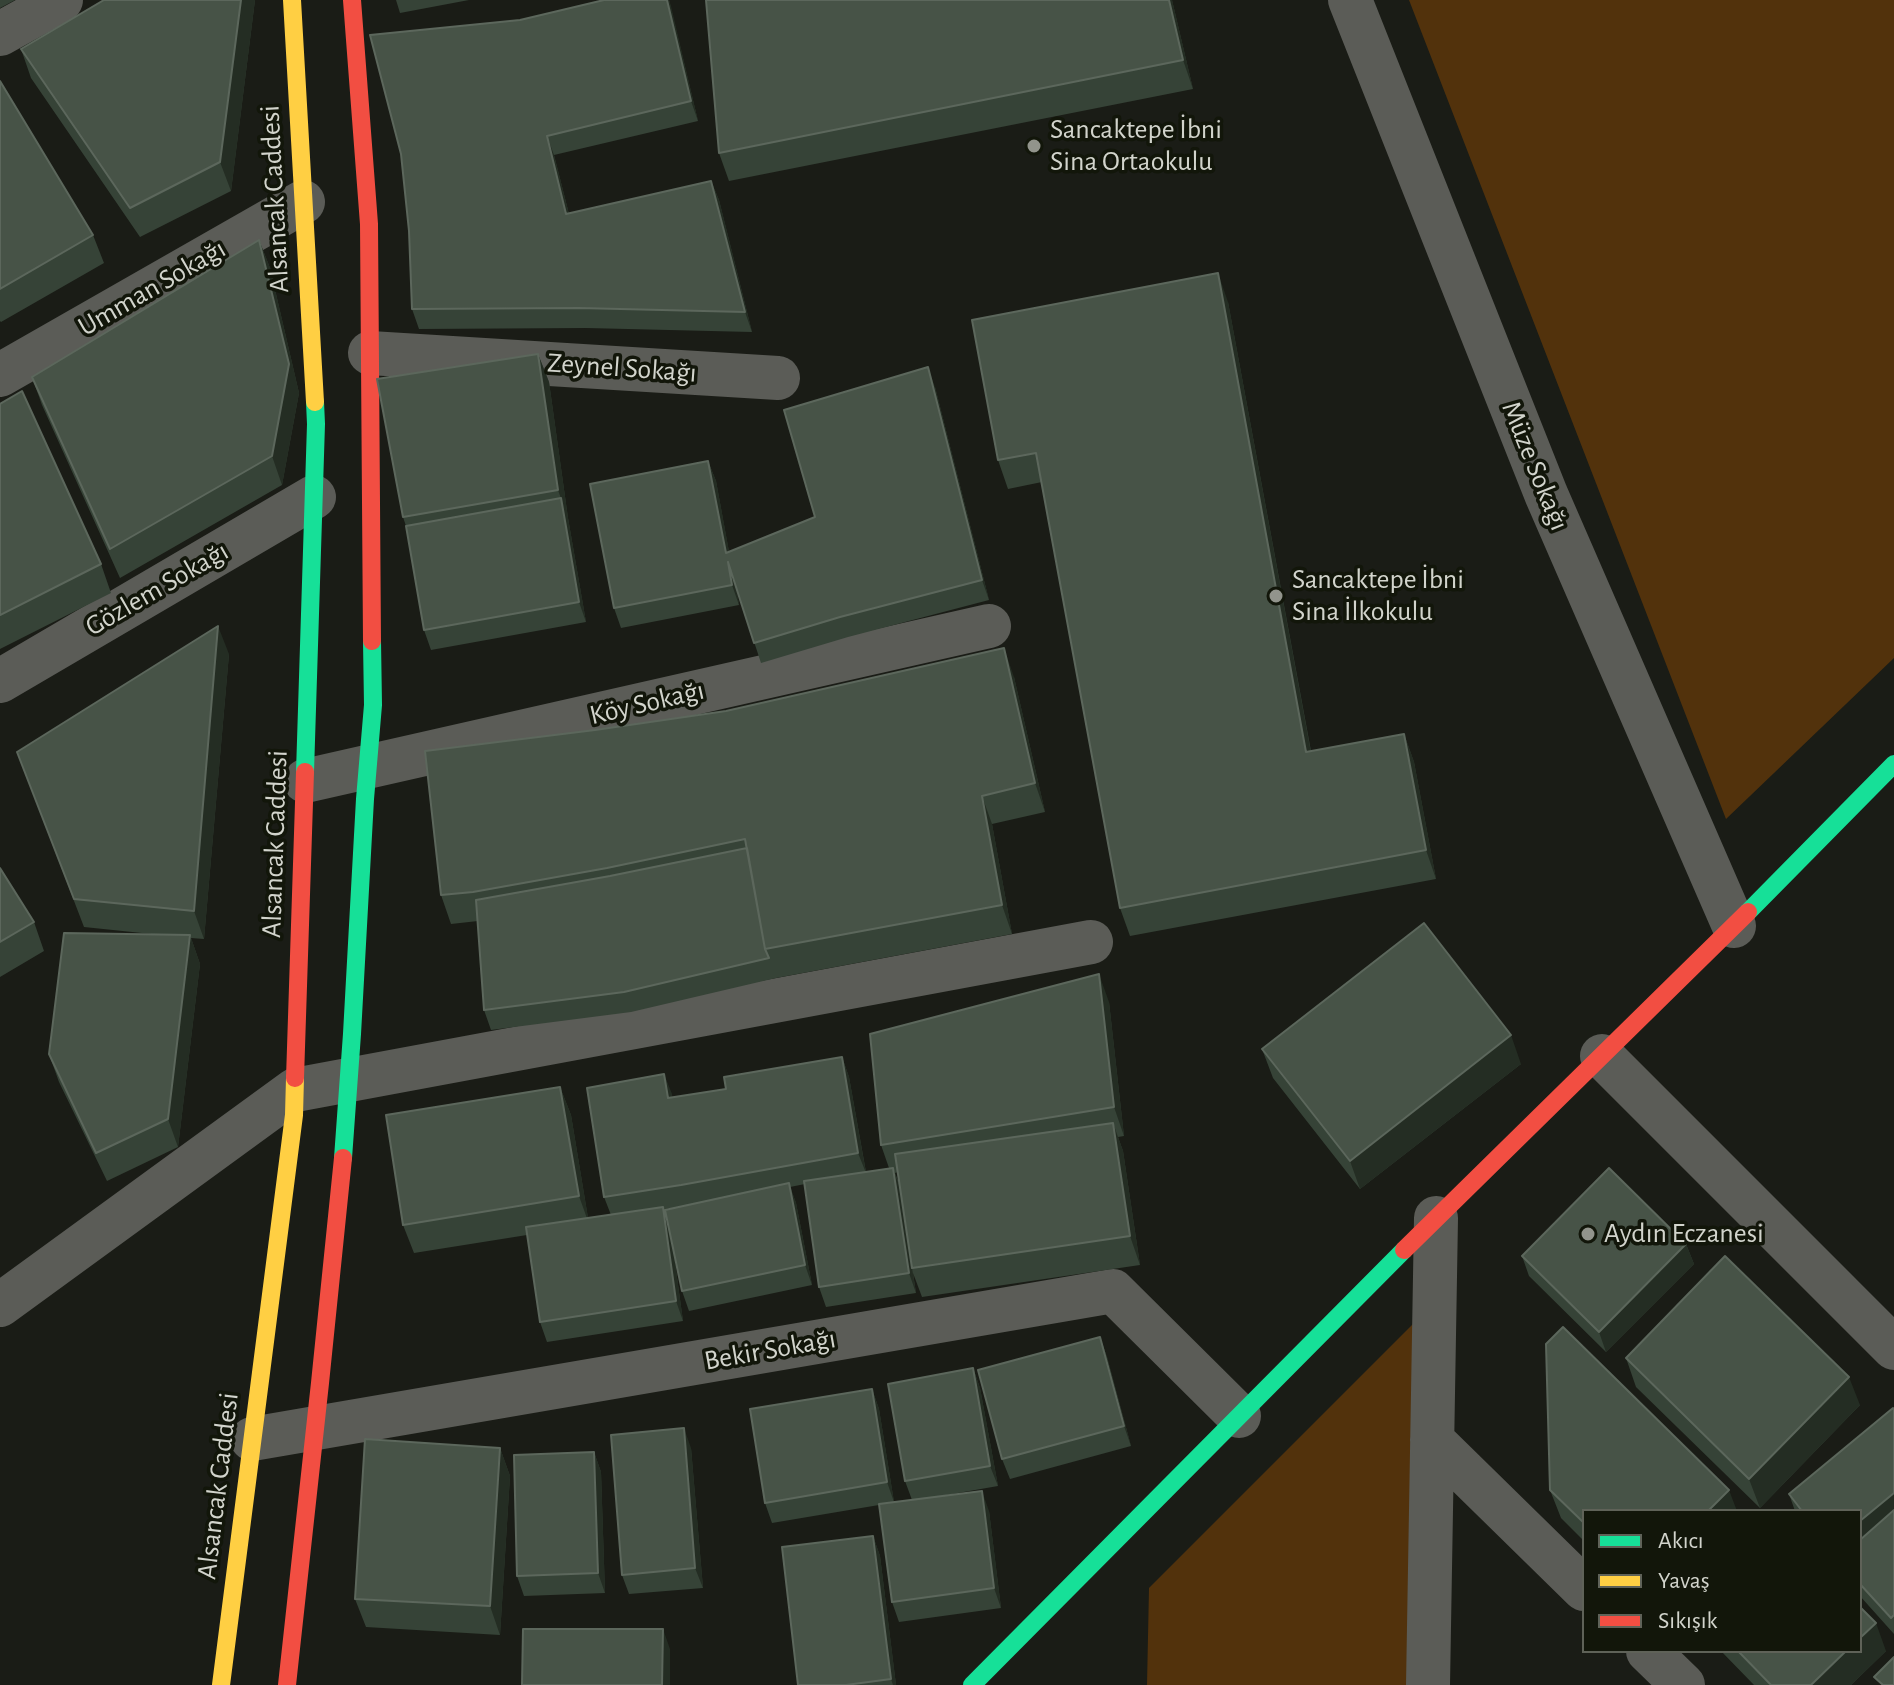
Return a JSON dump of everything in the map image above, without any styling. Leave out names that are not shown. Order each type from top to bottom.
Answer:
[{"type":"street","points":[[0,34],[61,0]]},
{"type":"street","name":"Alsancak Caddesi","points":[[221,1685],[294,1115],[316,424],[292,0]]},
{"type":"street","points":[[287,1685],[349,1080],[366,767],[373,705],[369,224],[352,0]]},
{"type":"street","name":"Müze Sokağı","points":[[1350,0],[1546,494],[1734,926]]},
{"type":"street","name":"Umman Sokağı","points":[[0,375],[303,202]]},
{"type":"street","name":"Zeynel Sokağı","points":[[370,353],[778,378]]},
{"type":"street","name":"Gözlem Sokağı","points":[[0,681],[314,497]]},
{"type":"street","name":"Köy Sokağı","points":[[305,781],[989,626]]},
{"type":"street","points":[[972,1685],[1436,1218],[1734,926],[1894,764]]},
{"type":"street","points":[[0,1305],[295,1090],[1091,942]]},
{"type":"street","points":[[1602,1056],[1894,1348]]},
{"type":"street","points":[[1428,1685],[1436,1218]]},
{"type":"street","name":"Bekir Sokağı","points":[[252,1439],[1113,1291],[1239,1416]]},
{"type":"street","points":[[1432,1440],[1582,1587]]},
{"type":"street","points":[[1650,1653],[1683,1685]]},
{"type":"shaded area","points":[[1409,0],[1894,0],[1894,658],[1726,819]]},
{"type":"shaded area","points":[[1447,1290],[1439,1685],[1147,1685],[1149,1588]]},
{"type":"building","points":[[104,0],[241,0],[220,162],[130,208],[21,49]]},
{"type":"building","points":[[604,0],[667,0],[691,101],[547,136],[566,214],[711,181],[745,312],[579,308],[412,309],[409,231],[401,154],[370,35],[520,20]]},
{"type":"building","points":[[706,0],[1169,0],[1183,60],[719,153]]},
{"type":"building","points":[[0,81],[93,235],[0,289]]},
{"type":"building","points":[[259,240],[289,364],[272,456],[110,549],[32,377]]},
{"type":"building","points":[[1218,273],[1306,752],[1404,734],[1426,850],[1120,908],[1036,453],[998,460],[972,320]]},
{"type":"building","points":[[538,354],[558,490],[403,517],[377,379]]},
{"type":"building","points":[[928,367],[982,580],[754,643],[728,562],[732,585],[614,608],[590,484],[708,461],[726,553],[815,517],[784,410]]},
{"type":"building","points":[[22,391],[101,564],[0,615],[0,404]]},
{"type":"building","points":[[561,498],[579,602],[424,630],[406,526]]},
{"type":"building","points":[[218,626],[194,911],[74,899],[17,752]]},
{"type":"building","points":[[1004,648],[1035,783],[982,796],[1002,905],[765,949],[745,839],[607,868],[441,895],[425,751],[726,711]]},
{"type":"building","points":[[747,848],[769,958],[624,992],[484,1010],[476,900]]},
{"type":"building","points":[[0,868],[34,922],[0,942]]},
{"type":"building","points":[[1424,923],[1511,1035],[1350,1161],[1262,1049]]},
{"type":"building","points":[[64,933],[190,935],[168,1119],[96,1153],[49,1054]]},
{"type":"building","points":[[1099,974],[1114,1107],[881,1145],[870,1034]]},
{"type":"building","points":[[842,1057],[858,1153],[604,1197],[587,1088],[664,1074],[668,1098],[726,1089],[724,1077]]},
{"type":"building","points":[[560,1087],[579,1196],[403,1225],[386,1115]]},
{"type":"building","points":[[1113,1123],[1130,1236],[912,1268],[895,1154]]},
{"type":"building","points":[[893,1168],[909,1273],[819,1287],[804,1181]]},
{"type":"building","points":[[1609,1168],[1686,1244],[1599,1332],[1522,1256]]},
{"type":"building","points":[[789,1183],[805,1265],[682,1291],[665,1210]]},
{"type":"building","points":[[663,1207],[676,1301],[540,1322],[526,1227]]},
{"type":"building","points":[[1725,1256],[1849,1377],[1749,1479],[1626,1358]]},
{"type":"building","points":[[1563,1327],[1729,1490],[1710,1509],[1582,1509],[1582,1521],[1550,1490],[1546,1344]]},
{"type":"building","points":[[1100,1337],[1124,1426],[1002,1459],[978,1370]]},
{"type":"building","points":[[973,1368],[990,1466],[905,1481],[888,1384]]},
{"type":"building","points":[[872,1389],[887,1482],[765,1503],[750,1409]]},
{"type":"building","points":[[1893,1408],[1894,1493],[1862,1519],[1862,1509],[1800,1509],[1789,1494]]},
{"type":"building","points":[[684,1428],[695,1568],[622,1575],[611,1435]]},
{"type":"building","points":[[365,1439],[500,1448],[490,1606],[355,1599]]},
{"type":"building","points":[[594,1452],[598,1573],[517,1576],[514,1455]]},
{"type":"building","points":[[982,1491],[994,1588],[892,1602],[879,1504]]},
{"type":"building","points":[[1894,1510],[1894,1615],[1891,1618],[1862,1586],[1862,1538]]},
{"type":"building","points":[[873,1536],[891,1679],[846,1685],[798,1685],[782,1547]]},
{"type":"building","points":[[1862,1609],[1876,1623],[1862,1636]]},
{"type":"building","points":[[523,1629],[663,1629],[662,1685],[522,1685]]},
{"type":"building","points":[[1740,1653],[1844,1653],[1811,1685],[1771,1685]]},
{"type":"building","points":[[1894,1657],[1894,1685],[1883,1685],[1874,1677]]},
{"type":"traffic: fast","points":[[305,772],[315,402]]},
{"type":"traffic: fast","points":[[343,1158],[373,705],[372,641]]},
{"type":"traffic: fast","points":[[1748,912],[1894,764]]},
{"type":"traffic: fast","points":[[972,1685],[1404,1250]]},
{"type":"traffic: slow","points":[[292,0],[315,402]]},
{"type":"traffic: slow","points":[[221,1685],[294,1115],[295,1078]]},
{"type":"traffic: jam","points":[[352,0],[369,224],[372,641]]},
{"type":"traffic: jam","points":[[295,1078],[305,772]]},
{"type":"traffic: jam","points":[[1404,1250],[1748,912]]},
{"type":"traffic: jam","points":[[287,1685],[343,1158]]},
{"type":"place","name":"Sancaktepe İbni Sina Ortaokulu","points":[[1034,146]]},
{"type":"place","name":"Sancaktepe İbni Sina İlkokulu","points":[[1276,596]]},
{"type":"place","name":"Aydın Eczanesi","points":[[1588,1234]]}]
